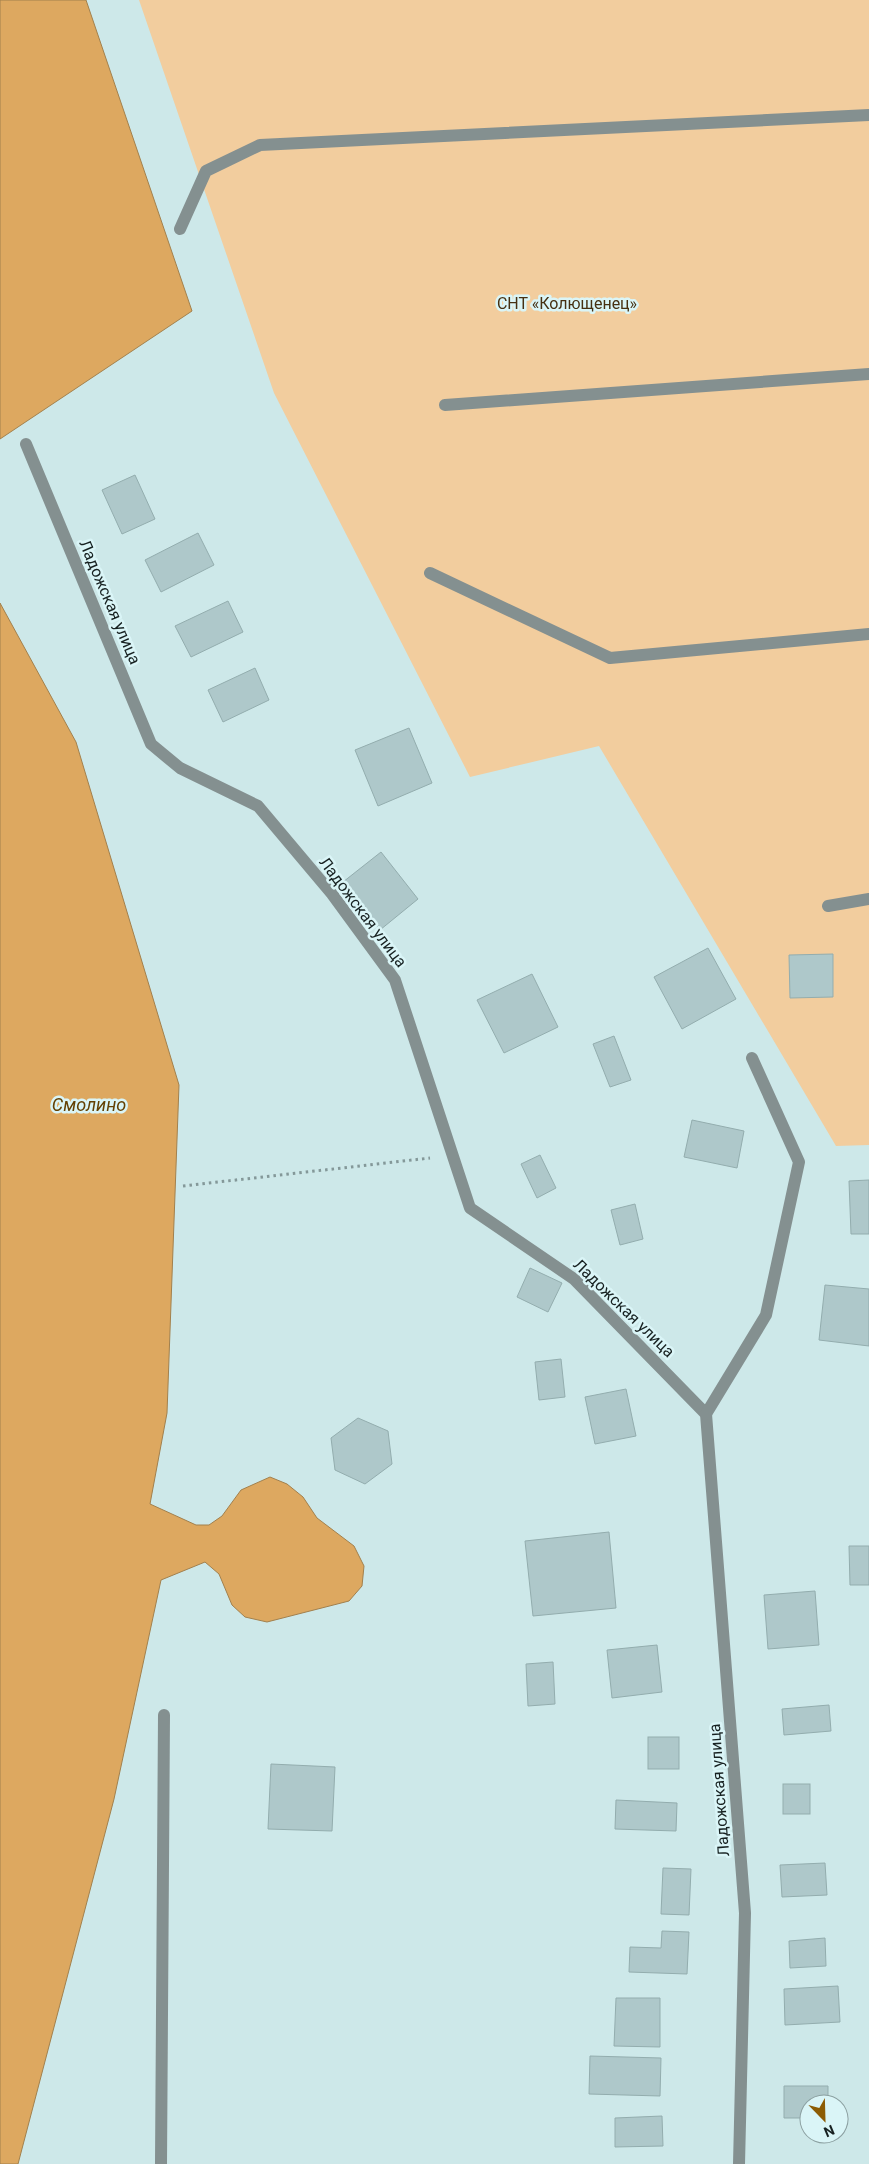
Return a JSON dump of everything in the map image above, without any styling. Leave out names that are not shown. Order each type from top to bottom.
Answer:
[{"type":"street","points":[[180,229],[206,172],[260,145],[869,115]]},
{"type":"street","points":[[445,404],[869,374]]},
{"type":"street","name":"Ладожская улица","points":[[26,444],[151,744],[180,768],[258,806],[332,894],[395,980],[470,1208],[574,1279],[706,1414],[745,1913],[739,2164]]},
{"type":"street","points":[[430,573],[610,658],[869,634]]},
{"type":"street","points":[[828,906],[869,899]]},
{"type":"street","points":[[706,1414],[766,1315],[798,1162],[752,1058]]},
{"type":"street","points":[[161,2164],[164,1715]]},
{"type":"path","points":[[183,1186],[453,1155]]},
{"type":"green space","name":"СНТ «Колющенец»","points":[[139,0],[869,0],[869,1145],[836,1146],[599,746],[470,777],[274,393]]},
{"type":"water","points":[[0,0],[86,0],[192,311],[0,439]]},
{"type":"water","name":"Смолино","points":[[0,603],[76,742],[179,1085],[167,1413],[150,1504],[196,1525],[209,1525],[222,1516],[241,1490],[270,1477],[287,1484],[303,1497],[317,1518],[354,1546],[364,1566],[362,1586],[349,1601],[267,1622],[245,1617],[232,1605],[219,1574],[205,1562],[161,1580],[114,1799],[18,2164],[0,2164]]},
{"type":"building","points":[[135,475],[155,519],[122,534],[102,490]]},
{"type":"building","points":[[198,533],[214,565],[161,592],[145,560]]},
{"type":"building","points":[[228,601],[243,632],[191,657],[175,626]]},
{"type":"building","points":[[255,668],[269,700],[223,722],[208,690]]},
{"type":"building","points":[[409,728],[432,783],[378,806],[355,750]]},
{"type":"building","points":[[381,852],[418,899],[380,930],[343,882]]},
{"type":"building","points":[[708,948],[736,999],[682,1029],[654,977]]},
{"type":"building","points":[[833,954],[833,997],[790,998],[789,955]]},
{"type":"building","points":[[532,974],[558,1027],[504,1053],[477,1000]]},
{"type":"building","points":[[614,1036],[631,1080],[610,1087],[593,1044]]},
{"type":"building","points":[[692,1120],[744,1131],[737,1168],[684,1157]]},
{"type":"building","points":[[540,1155],[556,1188],[537,1198],[521,1164]]},
{"type":"building","points":[[869,1180],[869,1234],[851,1234],[849,1181]]},
{"type":"building","points":[[635,1204],[643,1239],[620,1245],[611,1210]]},
{"type":"building","points":[[530,1268],[562,1283],[548,1312],[517,1297]]},
{"type":"building","points":[[825,1285],[869,1289],[869,1346],[819,1340]]},
{"type":"building","points":[[561,1359],[565,1397],[539,1400],[535,1362]]},
{"type":"building","points":[[626,1389],[636,1436],[595,1444],[585,1397]]},
{"type":"building","points":[[358,1418],[388,1431],[392,1464],[365,1484],[335,1470],[331,1438]]},
{"type":"building","points":[[609,1532],[616,1608],[533,1616],[525,1541]]},
{"type":"building","points":[[849,1546],[869,1546],[869,1585],[850,1585]]},
{"type":"building","points":[[815,1591],[819,1645],[768,1649],[764,1595]]},
{"type":"building","points":[[657,1645],[662,1692],[612,1698],[607,1650]]},
{"type":"building","points":[[553,1662],[555,1704],[528,1706],[526,1664]]},
{"type":"building","points":[[829,1705],[831,1731],[784,1735],[782,1709]]},
{"type":"building","points":[[648,1737],[679,1737],[679,1769],[648,1769]]},
{"type":"building","points":[[271,1764],[335,1767],[332,1831],[268,1829]]},
{"type":"building","points":[[783,1784],[810,1784],[810,1814],[783,1814]]},
{"type":"building","points":[[616,1800],[677,1803],[676,1831],[615,1829]]},
{"type":"building","points":[[825,1863],[827,1895],[782,1897],[780,1865]]},
{"type":"building","points":[[663,1868],[691,1869],[689,1915],[661,1914]]},
{"type":"building","points":[[662,1931],[689,1932],[687,1974],[629,1972],[630,1947],[661,1948]]},
{"type":"building","points":[[825,1938],[826,1966],[790,1968],[789,1941]]},
{"type":"building","points":[[838,1986],[840,2022],[785,2025],[784,1989]]},
{"type":"building","points":[[616,1998],[660,1998],[660,2047],[614,2046]]},
{"type":"building","points":[[590,2056],[661,2058],[660,2096],[589,2094]]},
{"type":"building","points":[[784,2086],[828,2086],[828,2094],[799,2094],[799,2118],[784,2118]]},
{"type":"building","points":[[662,2116],[663,2146],[615,2147],[615,2118]]}]
